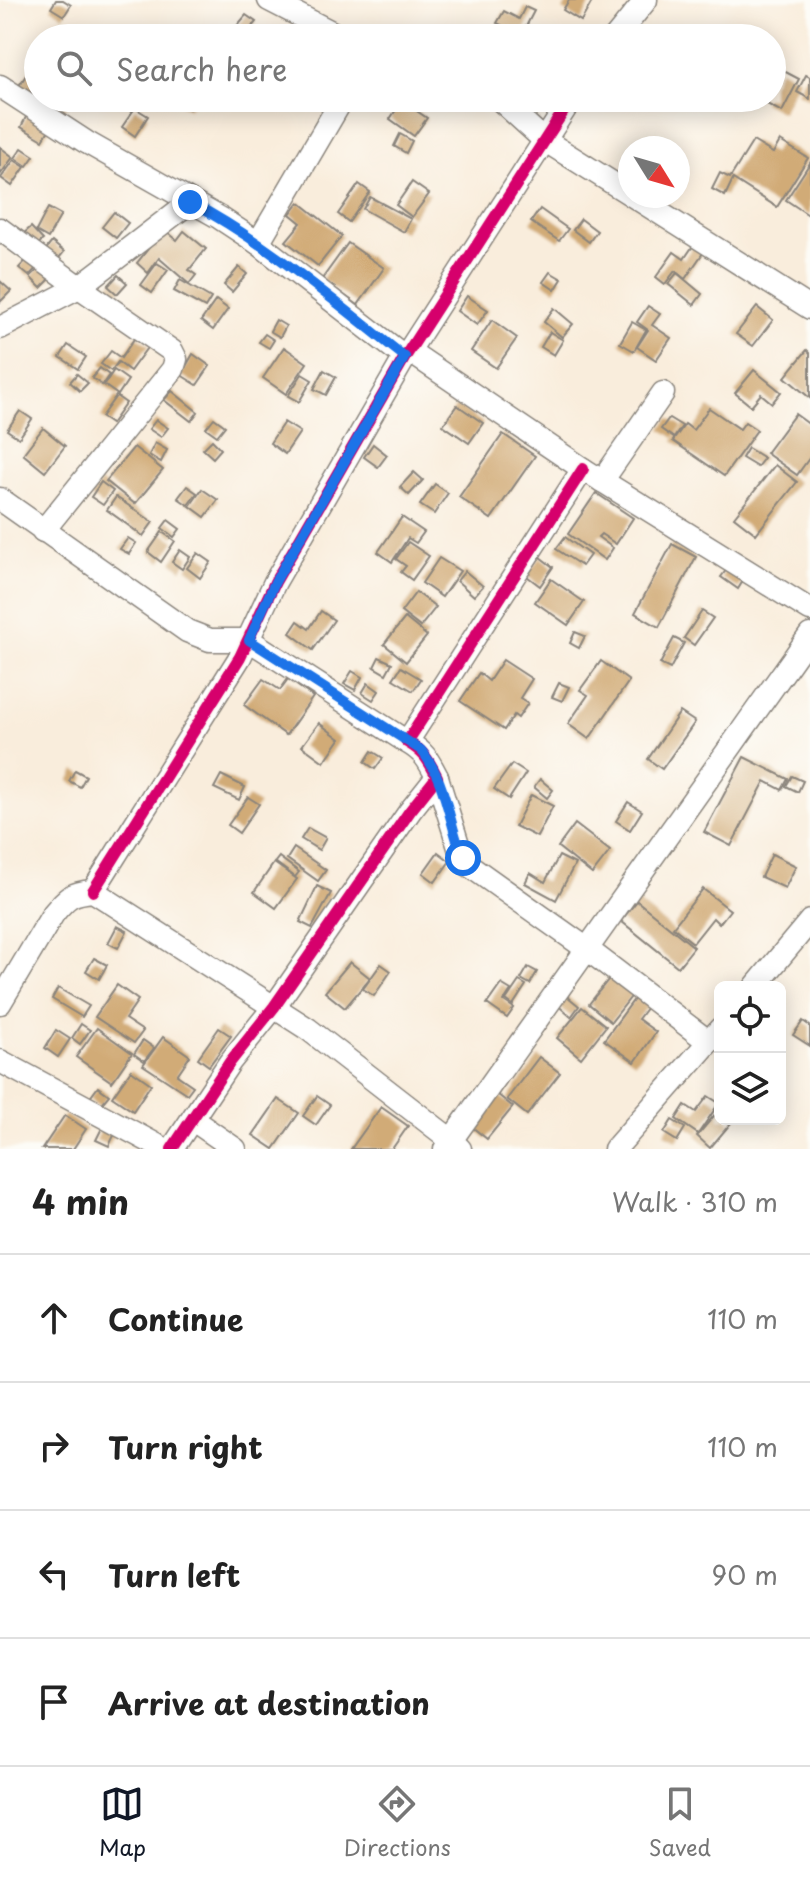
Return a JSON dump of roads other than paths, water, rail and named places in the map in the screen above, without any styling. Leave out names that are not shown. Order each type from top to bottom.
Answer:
[{"type":"street","points":[[269,0],[316,24]]},
{"type":"street","points":[[626,24],[646,0]]},
{"type":"street","points":[[2,91],[24,104]]},
{"type":"street","points":[[37,112],[220,218],[407,354],[592,475],[810,610]]},
{"type":"street","points":[[258,243],[335,112]]},
{"type":"street","points":[[513,112],[544,140],[618,187]]},
{"type":"street","points":[[93,891],[249,640],[275,582],[407,354],[563,112]]},
{"type":"street","points":[[0,328],[79,287],[190,202]]},
{"type":"street","points":[[652,208],[810,308]]},
{"type":"street","points":[[0,229],[172,351],[176,359],[173,369],[43,531]]},
{"type":"street","points":[[407,742],[592,475],[663,393]]},
{"type":"street","points":[[0,499],[187,631],[210,640],[249,640],[421,750],[437,777],[466,863],[714,1035],[615,1149]]},
{"type":"street","points":[[0,1003],[63,901],[74,893],[93,891],[308,1029],[452,1146],[587,949],[810,635]]},
{"type":"street","points":[[172,1149],[230,1062],[274,1007],[437,777]]},
{"type":"street","points":[[760,981],[810,921]]},
{"type":"street","points":[[0,1061],[164,1149]]},
{"type":"street","points":[[193,1120],[235,1149]]}]
